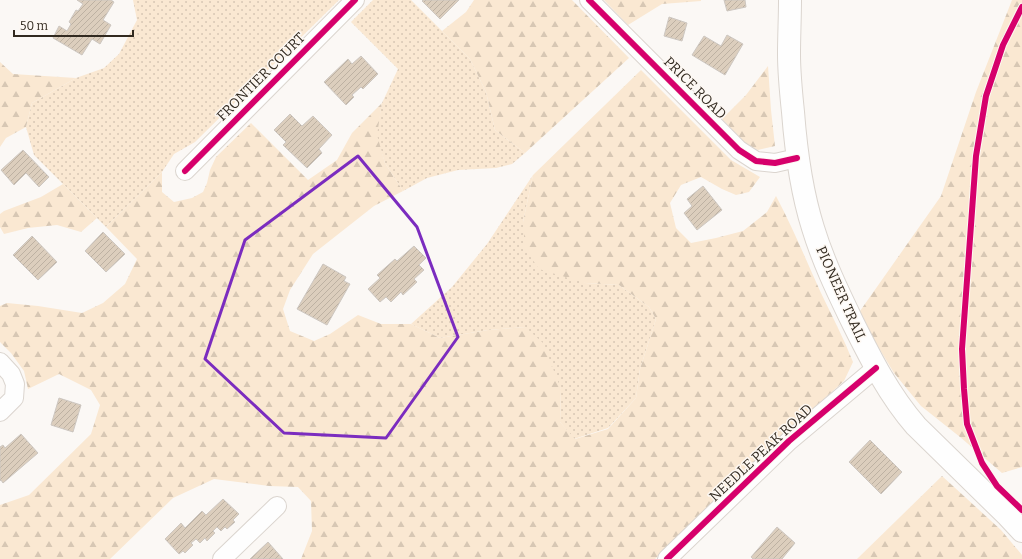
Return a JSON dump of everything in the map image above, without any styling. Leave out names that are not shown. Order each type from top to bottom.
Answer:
[{"type":"main road","name":"PIONEER TRAIL","points":[[790,0],[789,55],[797,158],[802,186],[813,228],[826,262],[876,368],[903,410],[916,426],[1022,531]]},
{"type":"street","name":"FRONTIER COURT","points":[[185,171],[355,0]]},
{"type":"street","name":"PRICE ROAD","points":[[589,0],[739,150],[756,161],[775,163],[797,158]]},
{"type":"street","points":[[0,362],[11,374],[15,384],[14,398],[0,412]]},
{"type":"street","name":"NEEDLE PEAK ROAD","points":[[667,559],[789,440],[876,368]]},
{"type":"street","points":[[222,559],[277,506]]},
{"type":"highlighted area","points":[[358,156],[417,227],[458,337],[386,438],[284,433],[205,359],[245,240]]},
{"type":"green space","points":[[133,0],[339,0],[195,142],[174,154],[162,172],[106,227],[34,155],[26,127],[32,103],[76,78],[104,68],[119,54],[137,20]]},
{"type":"green space","points":[[373,0],[411,0],[470,59],[486,92],[495,130],[525,153],[512,164],[496,168],[458,170],[427,178],[403,191],[385,163],[376,135],[382,103],[398,69],[351,22]]},
{"type":"green space","points":[[474,0],[572,0],[629,58],[525,153],[495,130],[486,92],[470,59],[442,31],[466,12]]},
{"type":"green space","points":[[604,0],[701,1],[662,4],[628,25]]},
{"type":"green space","points":[[1012,0],[1022,0],[1022,467],[1002,473],[921,406],[894,373],[874,340],[860,311],[941,196],[976,92]]},
{"type":"green space","points":[[0,62],[13,74],[76,78],[32,103],[26,127],[6,138],[0,147]]},
{"type":"green space","points":[[768,66],[775,146],[758,150],[746,144],[722,119],[746,95]]},
{"type":"green space","points":[[641,70],[731,160],[760,177],[749,192],[736,195],[701,177],[681,185],[670,203],[676,228],[691,243],[743,231],[767,212],[776,196],[853,362],[844,381],[799,421],[655,559],[301,559],[312,531],[311,501],[298,487],[269,486],[214,479],[173,498],[110,559],[0,559],[0,505],[29,495],[91,434],[100,405],[91,390],[59,374],[28,389],[24,371],[11,353],[0,342],[0,306],[7,303],[82,313],[103,303],[125,284],[137,259],[106,227],[162,172],[162,192],[174,202],[192,198],[203,192],[216,157],[251,123],[308,180],[337,160],[352,133],[382,103],[377,135],[385,163],[403,191],[374,206],[313,254],[290,290],[283,309],[290,331],[314,341],[330,334],[358,315],[381,324],[411,324],[440,338],[488,330],[525,327],[543,343],[561,389],[560,422],[575,439],[608,429],[636,398],[640,369],[656,319],[649,307],[619,285],[585,283],[539,269],[525,249],[523,222],[533,175]]},
{"type":"green space","points":[[533,175],[523,222],[585,283],[619,285],[649,307],[656,319],[640,369],[636,398],[608,428],[574,439],[560,422],[561,389],[525,327],[488,330],[440,338],[411,324],[452,287],[487,244]]},
{"type":"green space","points":[[63,184],[97,218],[81,232],[57,225],[28,228],[4,234],[0,227],[0,214],[4,211],[41,197]]},
{"type":"green space","points":[[942,476],[1001,530],[1022,555],[1022,559],[857,559]]},
{"type":"building","points":[[77,0],[111,0],[114,2],[103,20],[111,25],[100,44],[92,39],[82,55],[53,38],[59,26],[67,31],[71,24],[69,22],[76,10],[78,11],[83,4]]},
{"type":"building","points":[[459,0],[440,19],[422,1]]},
{"type":"building","points":[[724,0],[745,0],[746,7],[727,11]]},
{"type":"building","points":[[669,17],[687,23],[682,41],[664,36]]},
{"type":"building","points":[[727,35],[743,44],[725,75],[692,55],[704,36],[721,46]]},
{"type":"building","points":[[361,56],[378,74],[363,89],[361,87],[352,95],[354,97],[346,105],[324,82],[348,59],[352,64]]},
{"type":"building","points":[[290,114],[302,126],[313,116],[332,135],[319,149],[322,153],[307,168],[283,145],[286,142],[274,130]]},
{"type":"building","points":[[23,150],[49,177],[39,187],[26,173],[14,185],[1,170]]},
{"type":"building","points":[[703,186],[722,210],[697,230],[684,213],[692,206],[687,199]]},
{"type":"building","points":[[103,232],[125,254],[106,272],[85,251]]},
{"type":"building","points":[[32,236],[57,262],[38,280],[13,255]]},
{"type":"building","points":[[414,246],[426,258],[419,265],[424,270],[414,279],[417,282],[403,295],[401,292],[391,302],[386,297],[380,302],[368,289],[380,278],[377,275],[395,259],[397,261]]},
{"type":"building","points":[[323,264],[346,277],[344,281],[350,284],[327,325],[297,309]]},
{"type":"building","points":[[59,398],[81,405],[73,432],[51,425]]},
{"type":"building","points":[[21,434],[38,453],[3,483],[1,480],[0,481],[0,447],[3,445],[5,448]]},
{"type":"building","points":[[870,440],[902,472],[881,494],[849,462]]},
{"type":"building","points":[[223,499],[239,514],[233,520],[235,522],[227,529],[225,527],[221,531],[217,527],[213,531],[215,533],[207,541],[205,538],[200,543],[196,539],[191,543],[193,545],[185,553],[183,551],[179,554],[165,539],[181,523],[185,528],[202,511],[206,515]]},
{"type":"building","points":[[777,527],[795,543],[782,559],[753,559],[751,557]]},
{"type":"building","points":[[268,542],[283,559],[250,559]]},
{"type":"cycle path","points":[[185,171],[355,0]]},
{"type":"cycle path","points":[[589,0],[739,150],[756,161],[775,163],[797,158]]},
{"type":"cycle path","points":[[1022,7],[1003,45],[986,96],[976,156],[962,349],[967,424],[982,463],[997,486],[1022,510]]},
{"type":"cycle path","points":[[667,559],[789,441],[876,368]]}]
